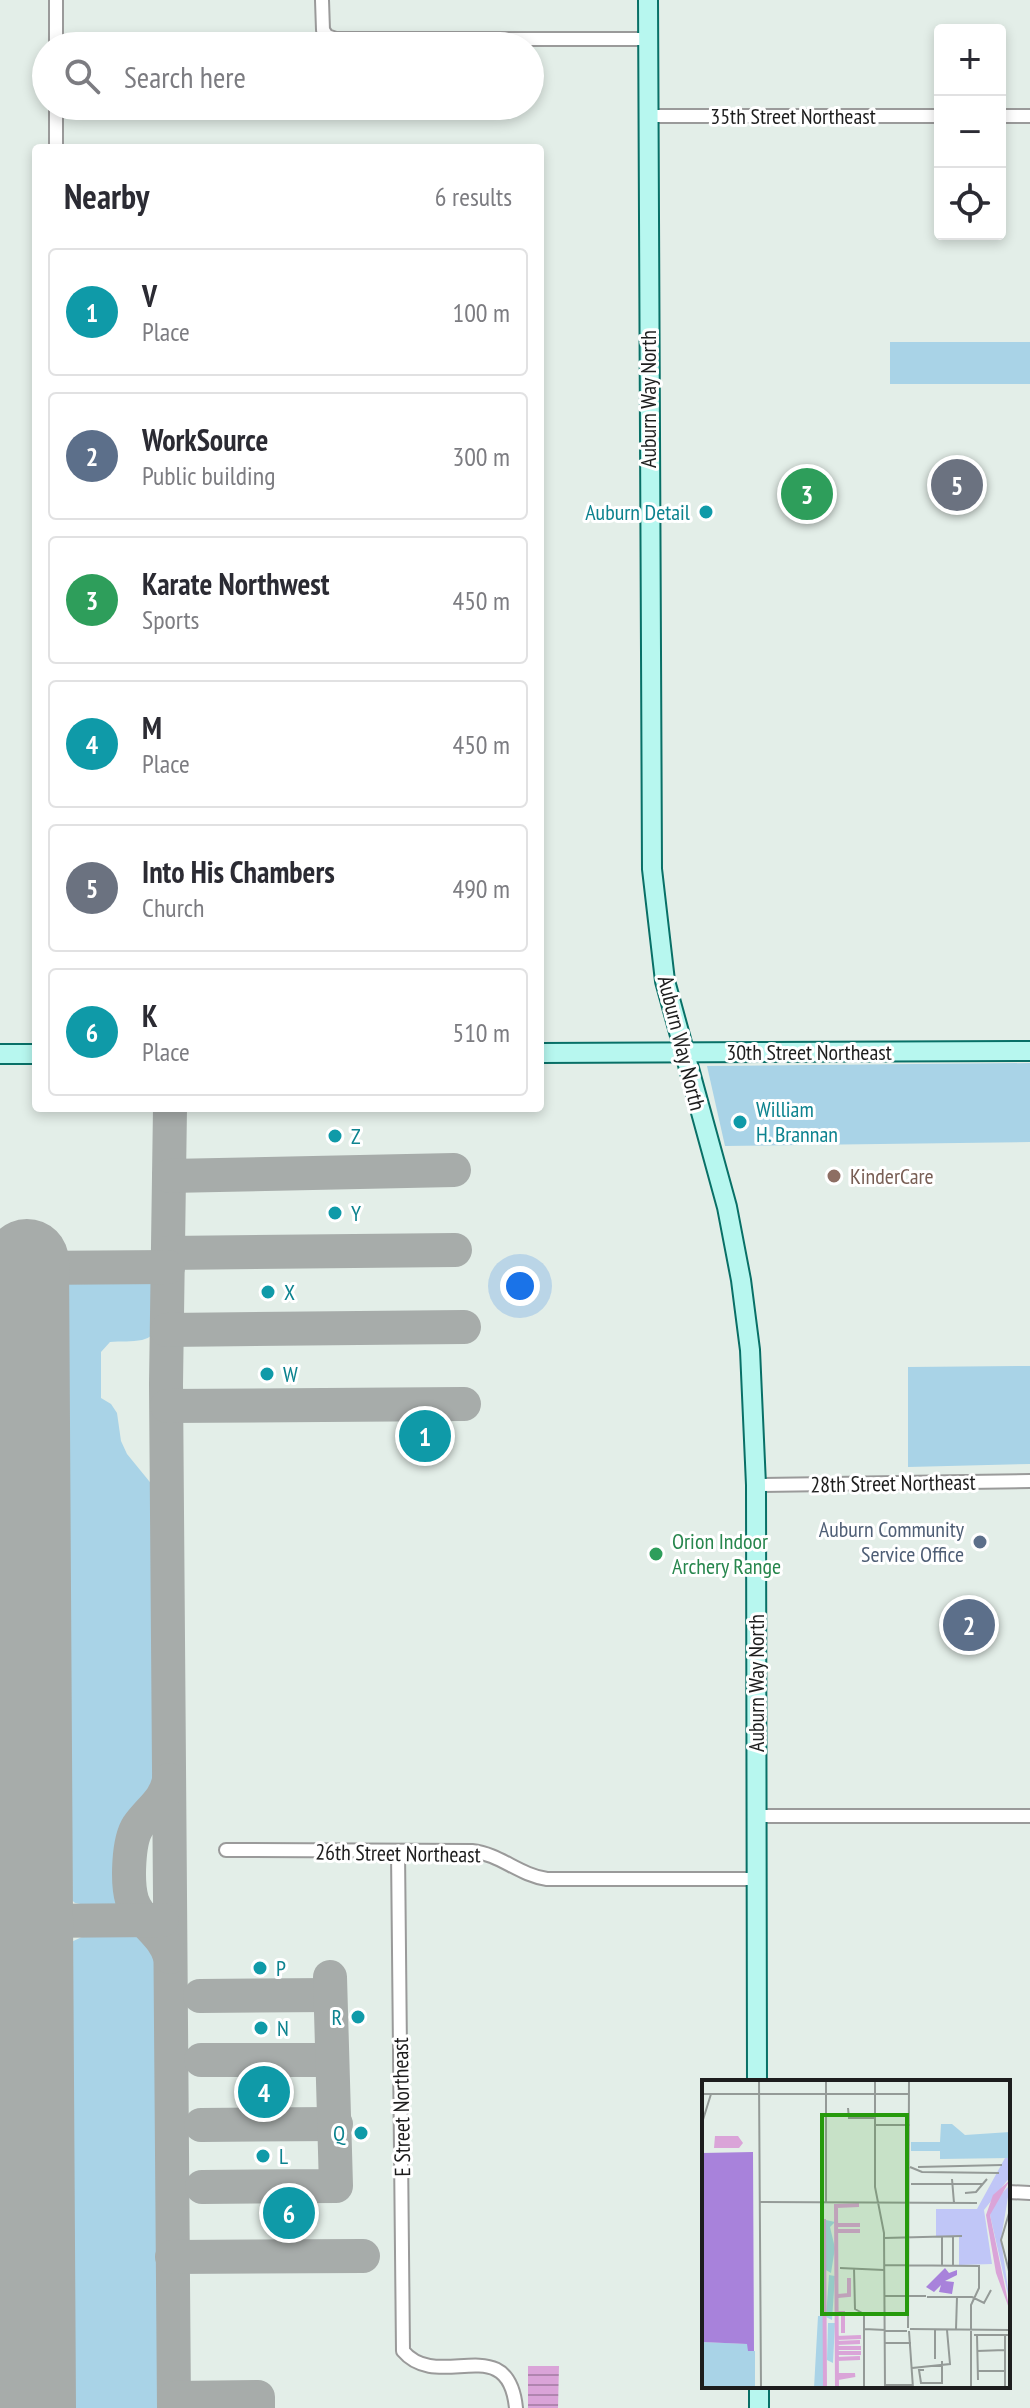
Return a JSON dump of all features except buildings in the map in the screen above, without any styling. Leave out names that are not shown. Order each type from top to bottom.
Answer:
[{"type":"main road","name":"Auburn Way North","points":[[648,0],[652,869],[659,949],[683,1052],[727,1207],[750,1350],[756,1485],[757,2080]]},
{"type":"main road","name":"30th Street Northeast","points":[[544,1053],[1030,1051]]},
{"type":"main road","points":[[0,1054],[32,1054]]},
{"type":"street","points":[[56,0],[56,32]]},
{"type":"street","points":[[322,0],[324,32]]},
{"type":"street","points":[[544,39],[648,39]]},
{"type":"street","name":"35th Street Northeast","points":[[647,116],[934,116]]},
{"type":"street","points":[[1006,116],[1030,116]]},
{"type":"street","points":[[56,120],[56,144]]},
{"type":"street","name":"28th Street Northeast","points":[[756,1485],[1030,1481]]},
{"type":"street","points":[[755,1816],[1030,1816]]},
{"type":"street","name":"26th Street Northeast","points":[[226,1850],[484,1852],[527,1875],[547,1879],[756,1879]]},
{"type":"street","name":"E Street Northeast","points":[[398,1851],[403,2351],[422,2366],[479,2364],[495,2368],[508,2377],[516,2408]]},
{"type":"street","points":[[1010,2192],[1030,2193]]},
{"type":"shaded area","points":[[890,342],[1030,342],[1030,384],[890,384]]},
{"type":"shaded area","points":[[1030,1063],[1030,1142],[725,1146],[707,1066]]},
{"type":"shaded area","points":[[91,1272],[160,1279],[164,1306],[161,1323],[151,1336],[138,1341],[110,1342],[101,1352],[101,1398],[111,1404],[117,1413],[121,1441],[127,1454],[158,1492],[161,1777],[155,1792],[127,1829],[123,1847],[123,1905],[111,1910],[75,1903],[61,1890],[56,1877],[50,1447],[52,1277]]},
{"type":"shaded area","points":[[1030,1366],[1030,1464],[908,1467],[908,1367]]},
{"type":"shaded area","points":[[106,1931],[142,1937],[159,1951],[165,2408],[59,2408],[57,1971],[65,1945],[86,1935]]},
{"type":"shaded area","points":[[528,2366],[559,2366],[558,2408],[528,2408]]},
{"type":"taxiway","points":[[170,1112],[166,1384],[174,2408]]},
{"type":"taxiway","points":[[169,1176],[454,1170]]},
{"type":"taxiway","points":[[168,1253],[455,1250]]},
{"type":"taxiway","points":[[27,1268],[168,1267]]},
{"type":"taxiway","points":[[167,1330],[464,1327]]},
{"type":"taxiway","points":[[167,1406],[464,1404]]},
{"type":"taxiway","points":[[169,1780],[161,1799],[138,1826],[130,1852],[129,1873],[135,1908],[163,1941],[170,1957]]},
{"type":"taxiway","points":[[30,1921],[162,1920]]},
{"type":"taxiway","points":[[202,2187],[336,2186],[330,1977]]},
{"type":"taxiway","points":[[200,1996],[330,1995]]},
{"type":"taxiway","points":[[201,2060],[331,2060]]},
{"type":"taxiway","points":[[201,2125],[336,2124]]},
{"type":"taxiway","points":[[172,2257],[363,2256]]},
{"type":"taxiway","points":[[174,2398],[258,2397],[258,2408]]},
{"type":"runway","points":[[27,1261],[34,2408]]},
{"type":"place","name":"Into His Chambers","points":[[957,485]]},
{"type":"place","name":"Karate Northwest","points":[[807,494]]},
{"type":"place","name":"Auburn Detail","points":[[706,512]]},
{"type":"place","name":"William H. Brannan","points":[[740,1122]]},
{"type":"place","name":"Z","points":[[335,1136]]},
{"type":"place","name":"KinderCare","points":[[834,1176]]},
{"type":"place","name":"Y","points":[[335,1213]]},
{"type":"place","name":"X","points":[[268,1292]]},
{"type":"place","name":"W","points":[[267,1374]]},
{"type":"place","name":"V","points":[[425,1436]]},
{"type":"place","name":"Auburn Community Service Office","points":[[980,1542]]},
{"type":"place","name":"Orion Indoor Archery Range","points":[[656,1554]]},
{"type":"place","name":"WorkSource","points":[[969,1625]]},
{"type":"place","name":"P","points":[[260,1968]]},
{"type":"place","name":"R","points":[[358,2017]]},
{"type":"place","name":"N","points":[[261,2028]]},
{"type":"place","name":"M","points":[[264,2092]]},
{"type":"place","name":"Q","points":[[361,2133]]},
{"type":"place","name":"L","points":[[263,2156]]},
{"type":"place","name":"K","points":[[289,2213]]}]
